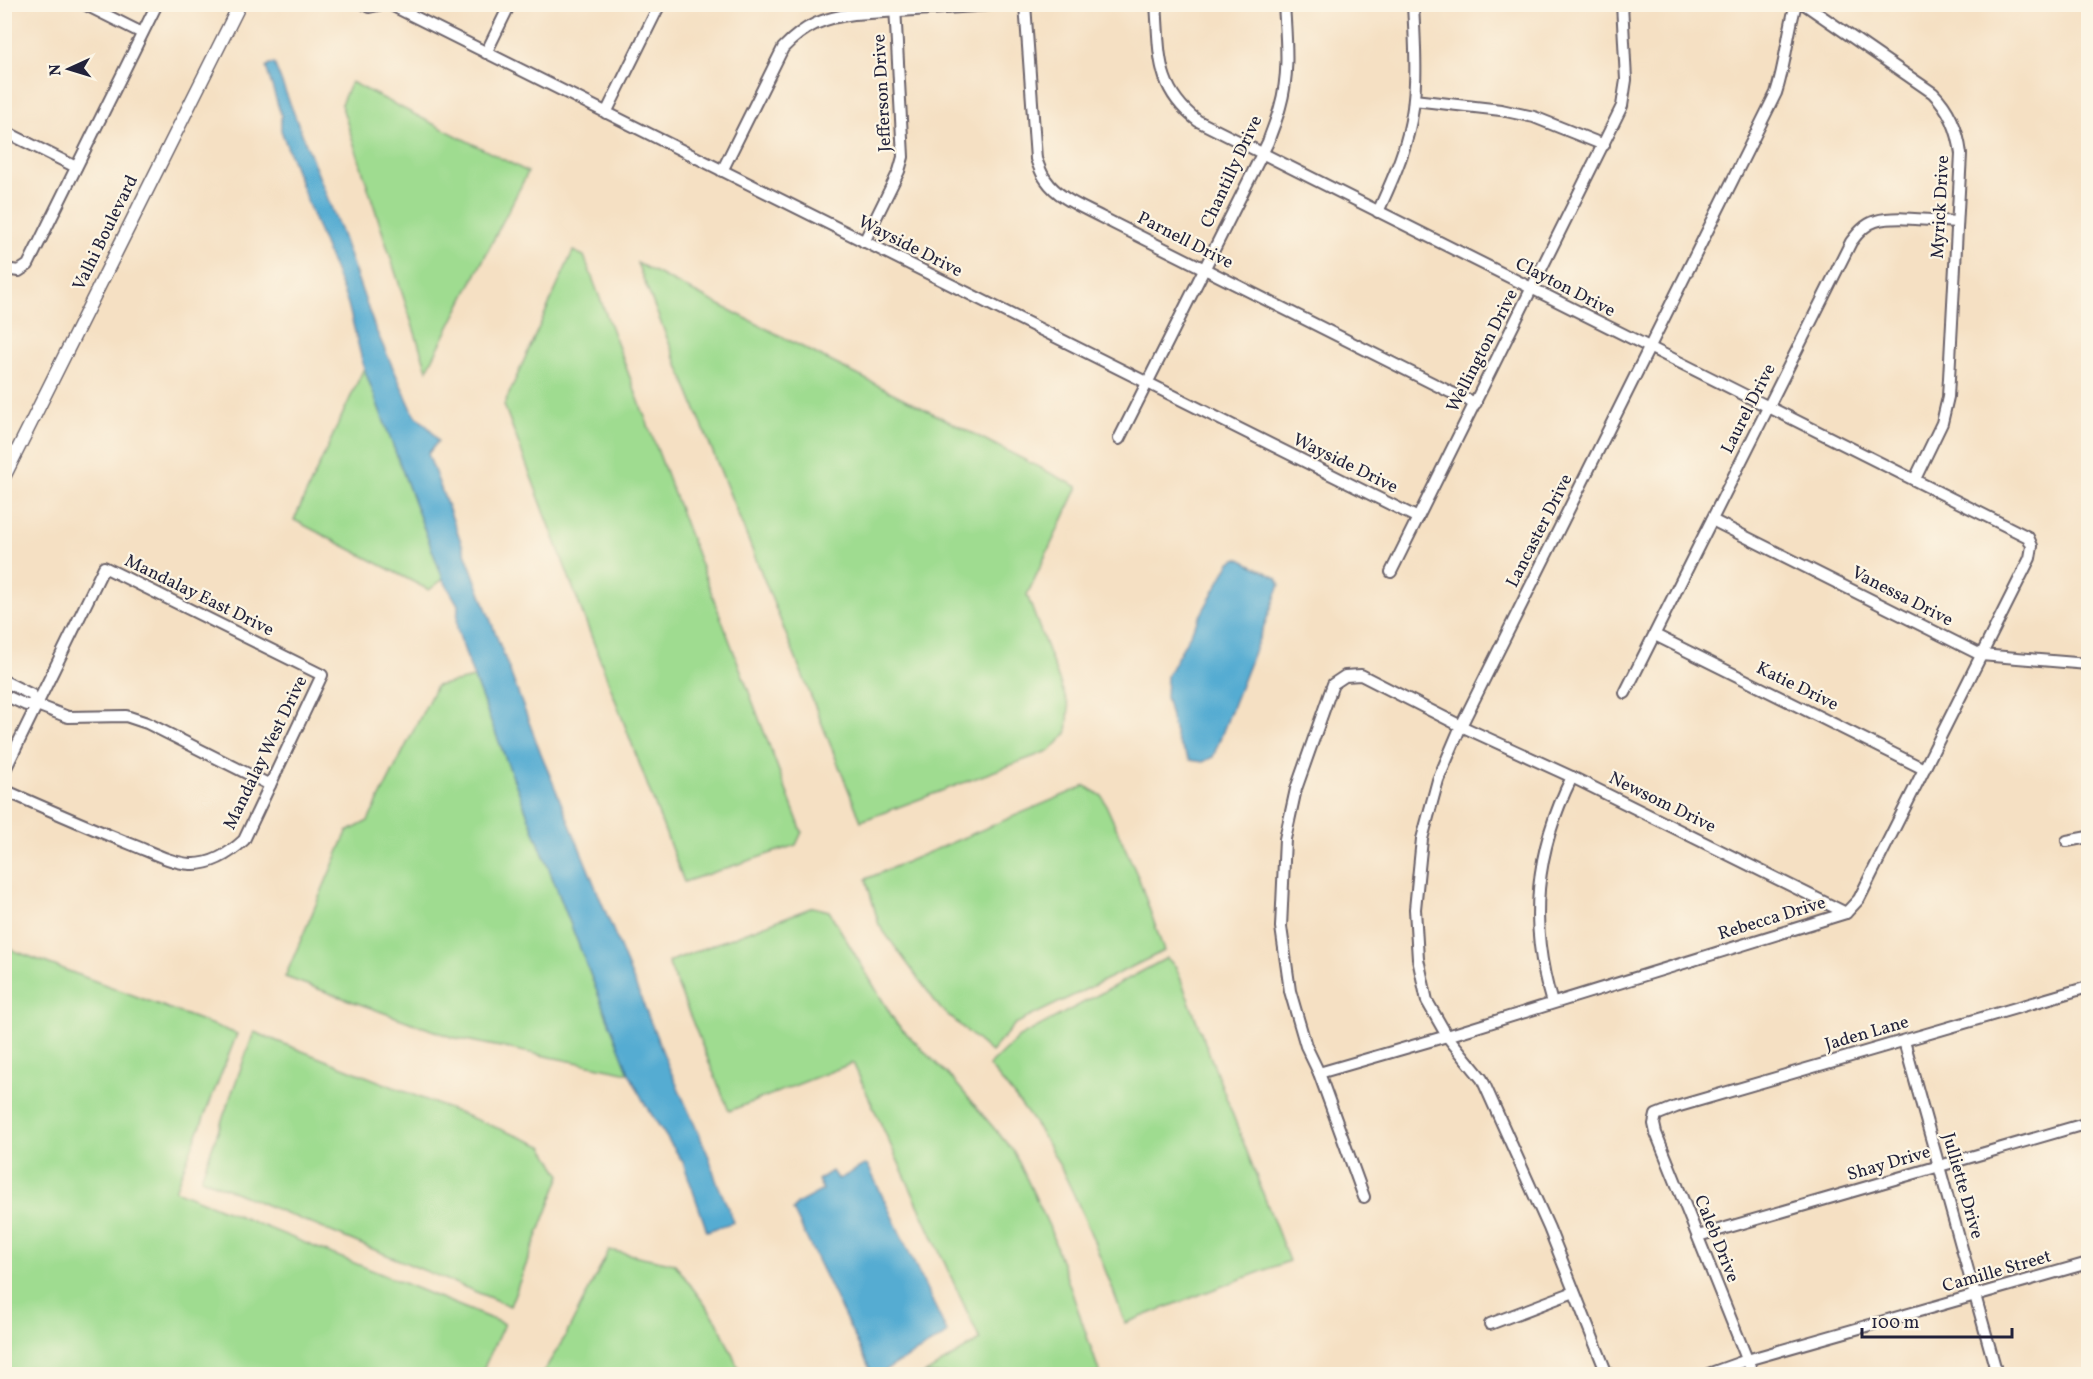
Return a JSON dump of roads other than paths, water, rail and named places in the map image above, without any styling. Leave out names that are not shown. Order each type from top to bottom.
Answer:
[{"type":"street","points":[[84,4],[142,33]]},
{"type":"street","points":[[4,269],[19,271],[28,265],[156,4]]},
{"type":"street","name":"Valhi Boulevard","points":[[4,477],[240,4]]},
{"type":"street","points":[[364,4],[369,7],[383,4]]},
{"type":"street","name":"Wayside Drive","points":[[389,4],[1418,518]]},
{"type":"street","points":[[486,53],[510,4]]},
{"type":"street","points":[[606,113],[660,4]]},
{"type":"street","points":[[722,171],[778,56],[796,35],[812,25],[832,17],[895,8],[1006,4]]},
{"type":"street","name":"Parnell Drive","points":[[1025,4],[1036,159],[1045,180],[1063,197],[1450,392],[1476,402]]},
{"type":"street","name":"Clayton Drive","points":[[1156,4],[1164,75],[1173,97],[1198,121],[1532,290],[1915,479],[2028,537],[2031,543]]},
{"type":"street","name":"Chantilly Drive","points":[[1119,439],[1261,154],[1281,106],[1287,62],[1284,4]]},
{"type":"street","points":[[1378,212],[1400,163],[1409,132],[1416,72],[1413,4]]},
{"type":"street","name":"Wellington Drive","points":[[1391,572],[1622,106],[1626,80],[1622,4]]},
{"type":"street","name":"Lancaster Drive","points":[[1607,1374],[1549,1228],[1482,1079],[1447,1036],[1427,1001],[1418,959],[1415,909],[1422,839],[1438,780],[1461,726],[1776,93],[1782,74],[1788,31],[1796,4]]},
{"type":"street","name":"Myrick Drive","points":[[1804,4],[1933,93],[1942,102],[1959,134],[1961,154],[1948,397],[1942,423],[1915,479]]},
{"type":"street","name":"Jefferson Drive","points":[[864,242],[899,171],[903,157],[895,8]]},
{"type":"street","points":[[1414,100],[1534,117],[1604,145]]},
{"type":"street","points":[[4,131],[76,166]]},
{"type":"street","name":"Laurel Drive","points":[[1625,693],[1857,233],[1868,224],[1888,219],[1957,222]]},
{"type":"street","name":"Vanessa Drive","points":[[1712,520],[1981,655],[2088,664]]},
{"type":"street","name":"Rebecca Drive","points":[[1319,1073],[1846,913],[1859,899],[2030,558],[2031,543]]},
{"type":"street","name":"Mandalay East Drive","points":[[4,772],[104,567],[322,675]]},
{"type":"street","name":"Katie Drive","points":[[1654,634],[1924,769]]},
{"type":"street","name":"Mandalay West Drive","points":[[4,790],[158,855],[191,864],[213,861],[232,852],[244,840],[322,675]]},
{"type":"street","name":"Newsom Drive","points":[[1319,1073],[1306,1046],[1290,991],[1281,927],[1285,838],[1296,789],[1333,684],[1345,676],[1361,675],[1846,913]]},
{"type":"street","points":[[4,681],[32,695],[37,705]]},
{"type":"street","points":[[4,694],[26,705],[37,705],[68,717],[126,716],[147,723],[270,785]]},
{"type":"street","points":[[1552,1003],[1539,942],[1538,894],[1541,867],[1551,824],[1572,777]]},
{"type":"street","points":[[2067,842],[2088,837]]},
{"type":"street","name":"Jaden Lane","points":[[1656,1115],[1676,1107],[2088,987]]},
{"type":"street","name":"Julliette Drive","points":[[1904,1041],[1997,1374]]},
{"type":"street","points":[[1319,1073],[1364,1197]]},
{"type":"street","name":"Caleb Drive","points":[[1656,1115],[1654,1124],[1656,1133],[1753,1374]]},
{"type":"street","name":"Shay Drive","points":[[1698,1236],[2088,1123]]},
{"type":"street","name":"Camille Street","points":[[1708,1374],[1747,1360],[2088,1263]]},
{"type":"street","points":[[1490,1324],[1574,1292]]},
{"type":"water","points":[[274,63],[341,232],[375,328],[414,414],[430,429],[438,441],[428,454],[538,746],[734,1222],[707,1231],[683,1162],[646,1106],[629,1073],[474,678],[457,629],[458,605],[443,579],[364,368],[348,304],[281,130],[281,115],[266,67]]},
{"type":"water","points":[[1238,558],[1277,578],[1280,585],[1213,757],[1203,762],[1190,760],[1177,741],[1166,697],[1167,676],[1230,562]]},
{"type":"water","points":[[864,1165],[868,1166],[947,1332],[946,1335],[879,1374],[872,1373],[793,1210],[797,1204],[823,1190],[818,1180],[832,1171],[838,1180]]}]
